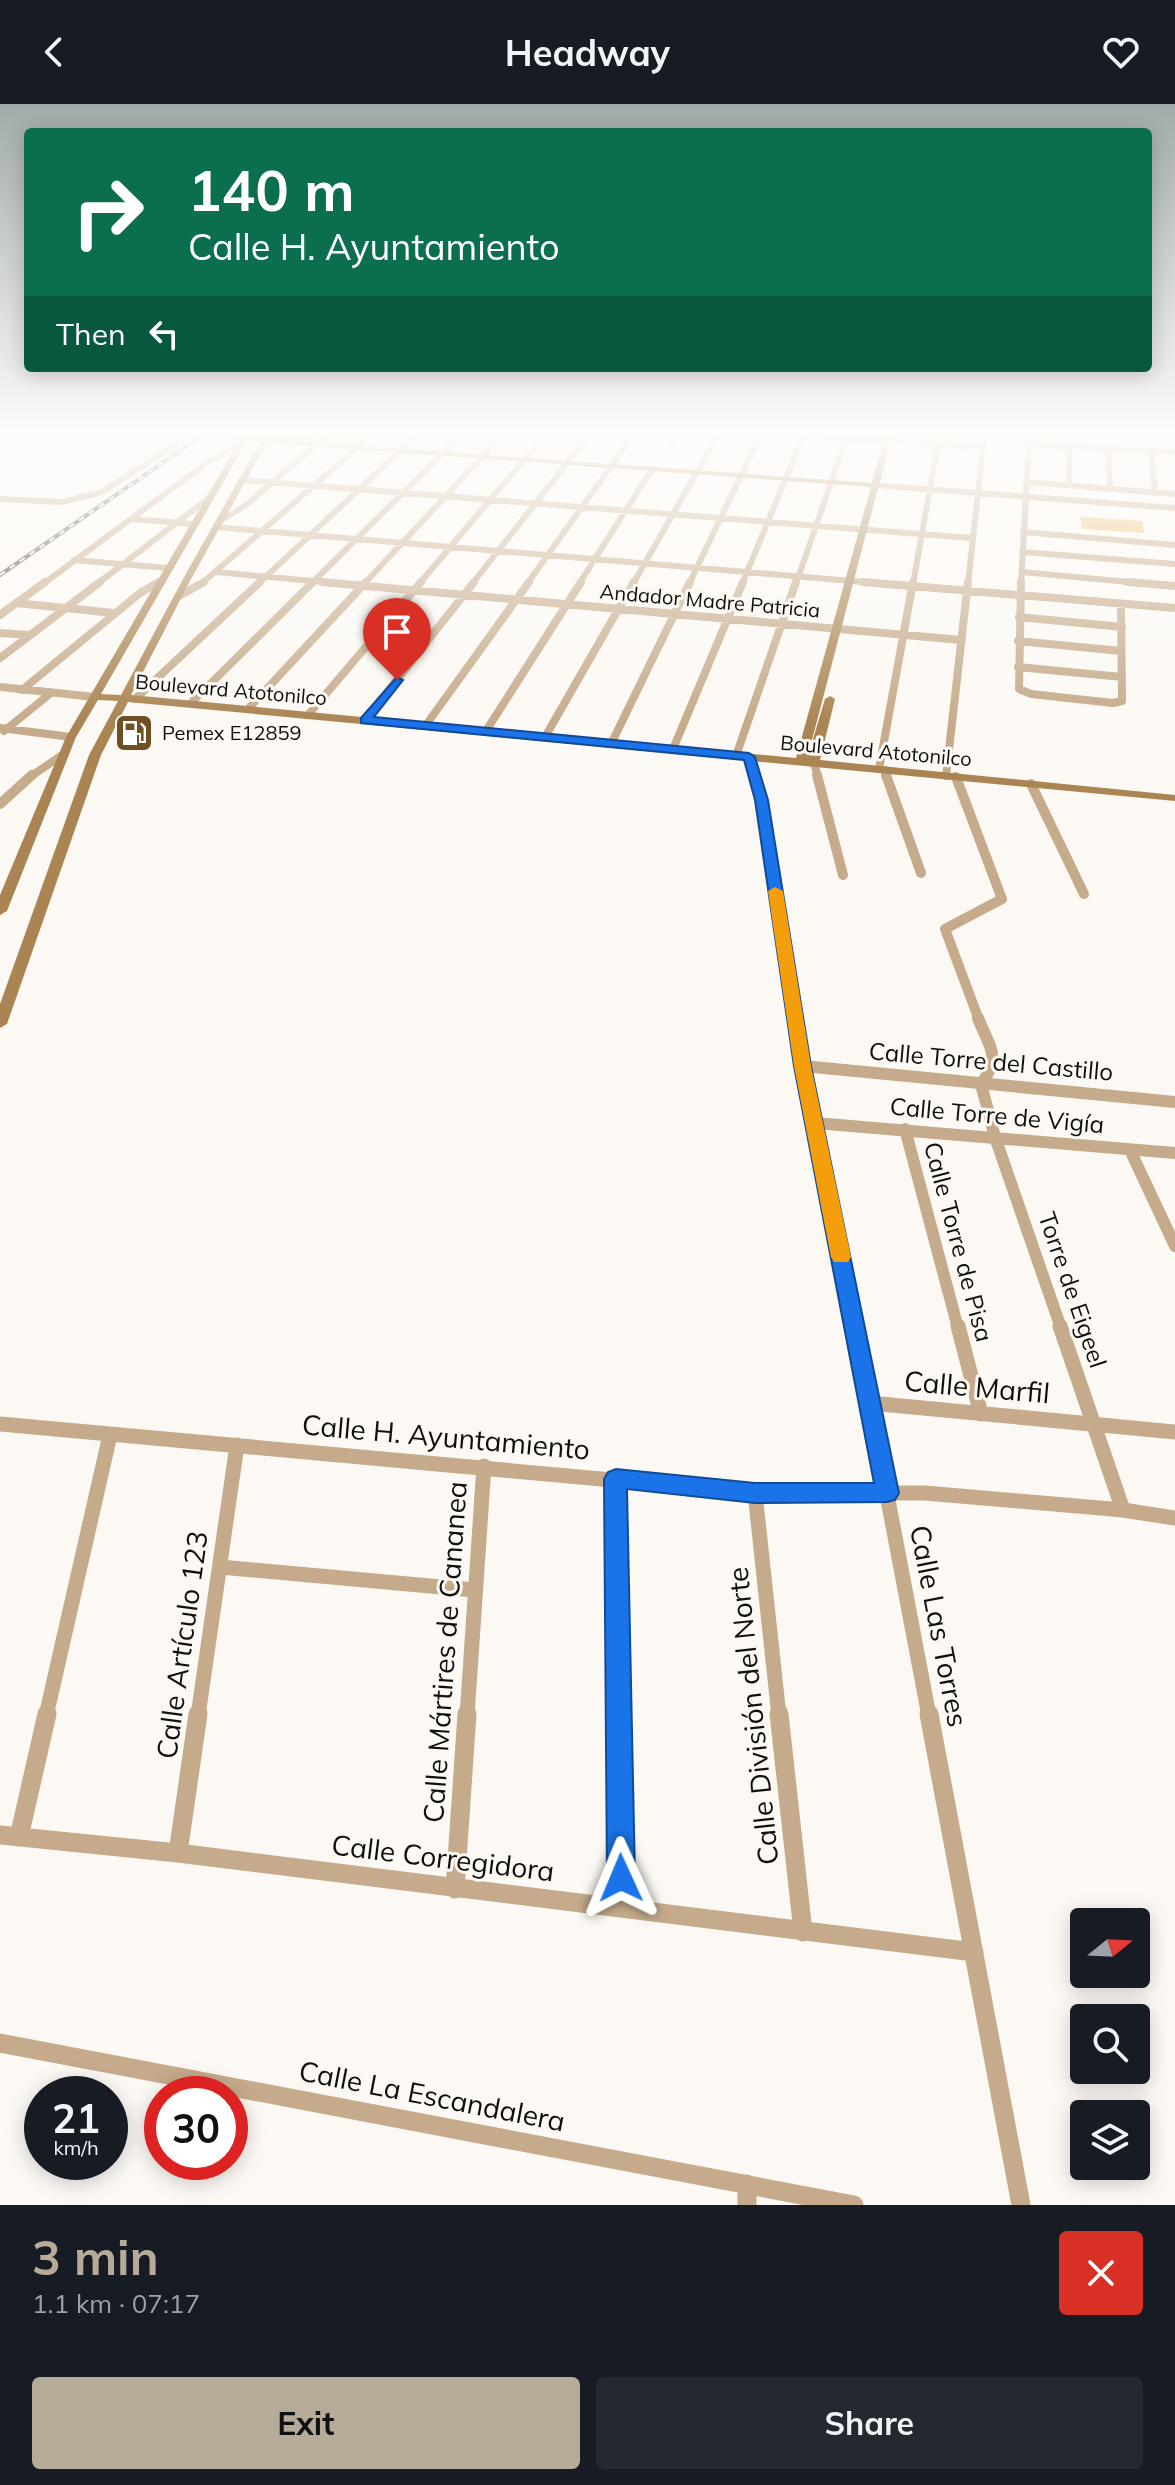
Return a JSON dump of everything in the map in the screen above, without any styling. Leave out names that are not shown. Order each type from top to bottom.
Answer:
[{"type":"main road","points":[[0,911],[5,887],[71,737],[192,528]]},
{"type":"main road","points":[[0,1024],[95,755],[129,698],[215,528]]},
{"type":"main road","points":[[807,762],[868,530]]},
{"type":"main road","points":[[178,551],[204,549]]},
{"type":"main road","points":[[170,564],[197,561]]},
{"type":"main road","name":"Boulevard Atotonilco","points":[[95,697],[612,742],[1175,798]]},
{"type":"street","points":[[0,615],[118,528]]},
{"type":"street","points":[[0,658],[167,528]]},
{"type":"street","points":[[249,528],[1175,608]]},
{"type":"street","points":[[129,698],[317,528]]},
{"type":"street","points":[[191,703],[367,528]]},
{"type":"street","points":[[248,709],[417,528]]},
{"type":"street","points":[[308,715],[467,528]]},
{"type":"street","points":[[365,720],[516,528]]},
{"type":"street","points":[[426,725],[565,528]]},
{"type":"street","points":[[486,731],[615,528]]},
{"type":"street","points":[[545,737],[665,528]]},
{"type":"street","points":[[612,742],[715,528]]},
{"type":"street","points":[[673,749],[764,528]]},
{"type":"street","points":[[736,756],[814,528]]},
{"type":"street","points":[[842,528],[971,538]]},
{"type":"street","points":[[921,873],[882,770],[902,635],[923,528]]},
{"type":"street","points":[[972,528],[951,776],[1001,889],[1002,899],[945,929],[994,1060],[993,1068],[981,1084]]},
{"type":"street","points":[[1023,528],[1018,641],[1021,691],[1101,702],[1122,701],[1121,604]]},
{"type":"street","points":[[179,596],[196,588],[265,530]]},
{"type":"street","points":[[1023,532],[1175,545]]},
{"type":"street","points":[[1137,541],[1137,561]]},
{"type":"street","points":[[1022,552],[1175,564]]},
{"type":"street","points":[[74,560],[170,564]]},
{"type":"street","name":"Andador Madre Patricia","points":[[216,572],[961,640]]},
{"type":"street","points":[[1022,572],[1175,586]]},
{"type":"street","points":[[22,690],[114,613],[162,580]]},
{"type":"street","points":[[16,603],[114,613]]},
{"type":"street","points":[[1019,617],[1122,627]]},
{"type":"street","points":[[0,633],[29,635]]},
{"type":"street","points":[[1018,641],[1121,651]]},
{"type":"street","points":[[1018,667],[1122,677]]},
{"type":"street","name":"Boulevard Atotonilco","points":[[0,687],[95,697]]},
{"type":"street","points":[[2,730],[51,693]]},
{"type":"street","points":[[2,730],[71,737]]},
{"type":"street","points":[[0,804],[35,772],[62,755]]},
{"type":"street","name":"Calle Las Torres","points":[[749,757],[762,800],[803,1066],[870,1403],[1021,2205]]},
{"type":"street","points":[[807,762],[843,875]]},
{"type":"street","points":[[1031,784],[1084,894]]},
{"type":"street","name":"Calle Torre del Castillo","points":[[803,1066],[1175,1102]]},
{"type":"street","name":"Torre de Eigeel","points":[[981,1084],[995,1137],[1123,1510]]},
{"type":"street","name":"Calle Torre de Vigía","points":[[815,1123],[1175,1153]]},
{"type":"street","name":"Calle Torre de Pisa","points":[[905,1129],[981,1414]]},
{"type":"street","points":[[1130,1150],[1175,1246]]},
{"type":"street","name":"Calle Marfil","points":[[870,1403],[1175,1432]]},
{"type":"street","name":"Calle H. Ayuntamiento","points":[[0,1424],[755,1493],[925,1493],[1123,1510],[1175,1518]]},
{"type":"street","points":[[9,1836],[110,1435]]},
{"type":"street","name":"Calle Artículo 123","points":[[178,1853],[237,1445]]},
{"type":"street","name":"Calle Mártires de Cananea","points":[[455,1889],[484,1466]]},
{"type":"street","points":[[616,1479],[622,1908]]},
{"type":"street","name":"Calle División del Norte","points":[[755,1493],[803,1932]]},
{"type":"street","points":[[220,1567],[474,1590]]},
{"type":"street","name":"Calle Corregidora","points":[[9,1836],[178,1853],[974,1952]]},
{"type":"street","name":"Calle La Escandalera","points":[[0,2043],[747,2194],[854,2205]]},
{"type":"shaded area","points":[[1143,528],[1144,533],[1082,529]]},
{"type":"building","points":[[127,718],[139,718],[134,734],[122,734]]},
{"type":"railway","points":[[0,575],[68,528]]},
{"type":"slow traffic","points":[[775,891],[803,1066],[841,1257]]},
{"type":"place","name":"Pemex E12859","points":[[134,733]]},
{"type":"route","points":[[397,680],[365,720],[749,757],[762,800],[803,1066],[887,1493],[755,1493],[616,1479],[621,1878]]}]
